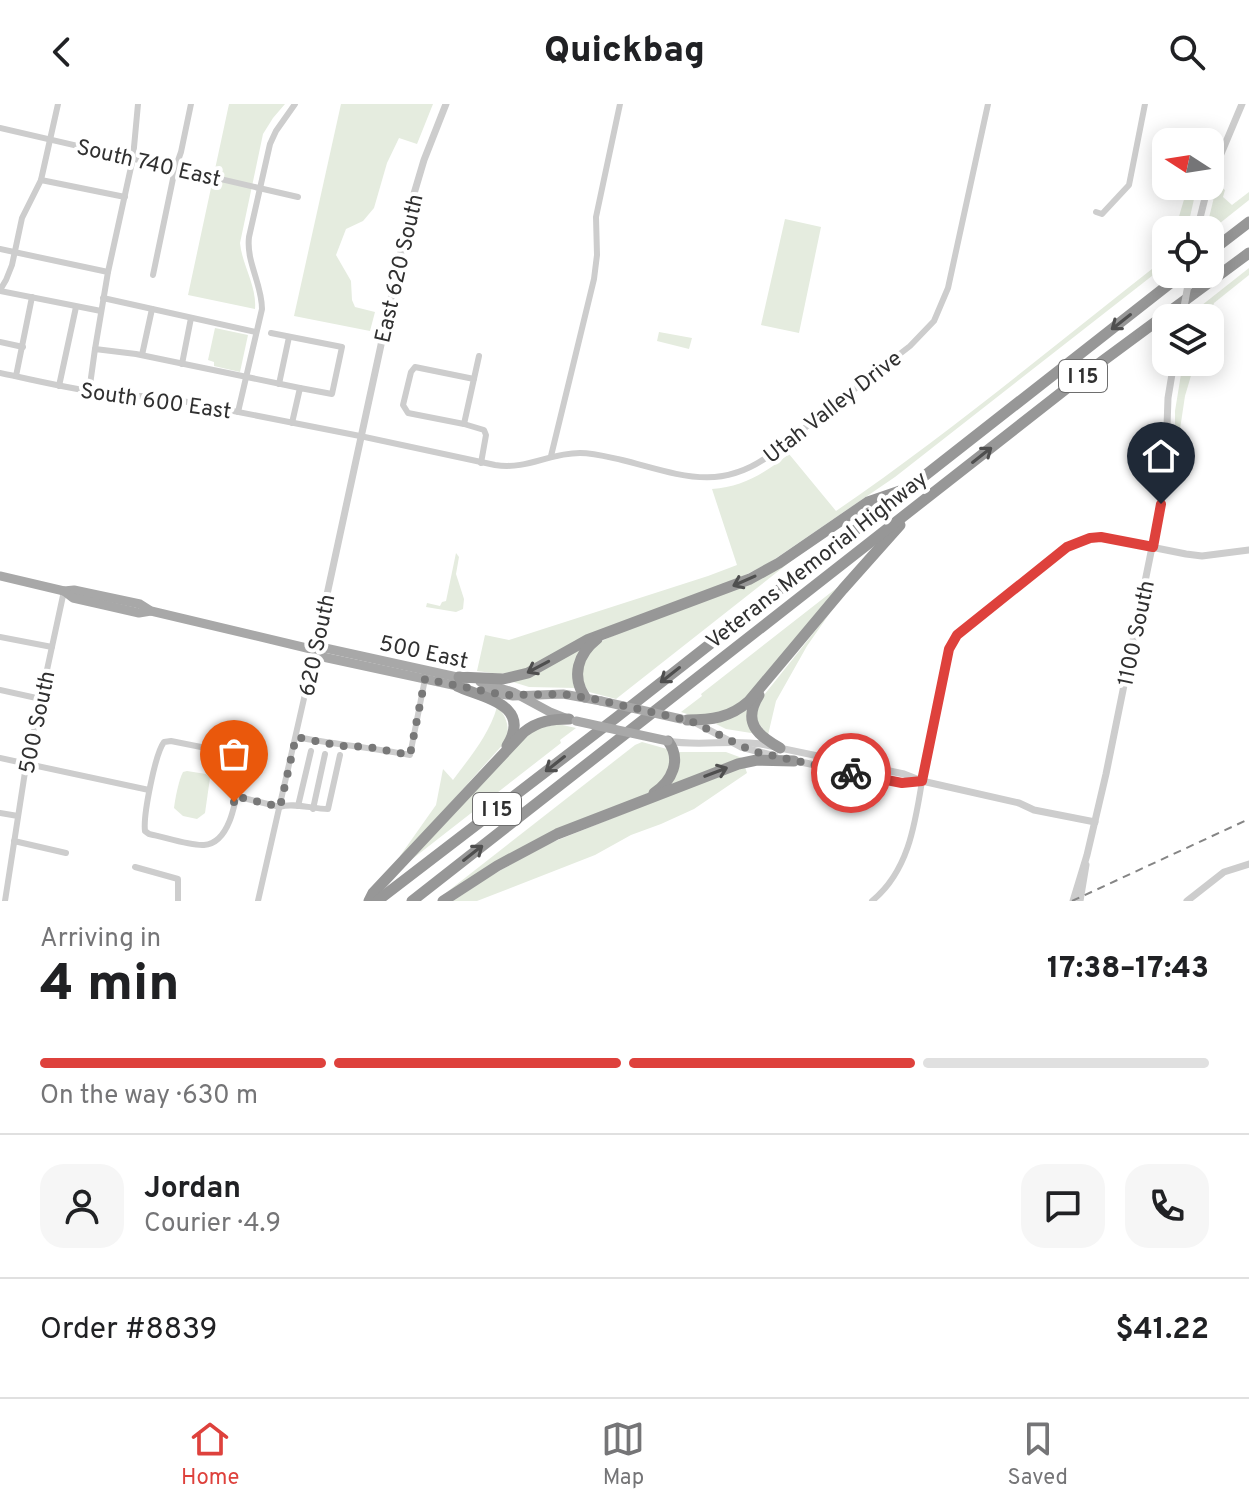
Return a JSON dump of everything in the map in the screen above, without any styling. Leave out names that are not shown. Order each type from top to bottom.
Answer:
[{"type":"highway","points":[[1224,241],[1249,222]]},
{"type":"highway","name":"Veterans Memorial Highway","points":[[412,901],[1085,374],[1249,253]]},
{"type":"highway","name":"Veterans Memorial Highway","points":[[377,901],[1164,288]]},
{"type":"highway","points":[[458,682],[521,675],[587,640],[750,579],[779,563],[868,502],[908,488]]},
{"type":"highway","points":[[684,719],[710,720],[732,713],[747,703],[920,503]]},
{"type":"highway","points":[[585,697],[578,682],[580,660],[588,646],[608,633]]},
{"type":"highway","points":[[458,682],[473,694],[495,700],[509,712],[513,723],[512,736],[496,760]]},
{"type":"highway","points":[[767,682],[753,706],[752,721],[762,737],[780,748]]},
{"type":"highway","points":[[369,901],[496,760],[531,726],[547,720],[573,720]]},
{"type":"highway","points":[[643,800],[662,788],[671,775],[675,755],[668,741]]},
{"type":"highway","points":[[443,901],[539,843],[643,800],[742,763],[757,760],[794,761]]},
{"type":"main road","name":"500 East","points":[[0,576],[64,591],[74,590],[133,602],[151,611],[315,650],[325,648],[497,695],[561,694],[585,697],[684,719]]},
{"type":"main road","name":"500 East","points":[[315,650],[323,657],[425,679],[458,682]]},
{"type":"main road","name":"500 East","points":[[523,696],[550,712],[573,720],[668,741]]},
{"type":"street","points":[[58,104],[41,180],[22,218],[15,252],[0,290],[101,311]]},
{"type":"street","points":[[89,392],[103,298],[133,158],[138,104]]},
{"type":"street","points":[[153,275],[191,104]]},
{"type":"street","points":[[238,412],[262,309],[262,297],[248,245],[270,144],[295,104]]},
{"type":"street","name":"East 620 South","points":[[360,436],[413,197],[446,104]]},
{"type":"street","points":[[551,456],[594,279],[596,217],[620,104]]},
{"type":"street","name":"Utah Valley Drive","points":[[360,436],[481,463],[515,467],[551,456],[588,453],[691,476],[716,478],[732,475],[759,463],[910,346],[934,321],[945,298],[956,254],[988,104]]},
{"type":"street","points":[[1096,212],[1102,214],[1129,185],[1145,104]]},
{"type":"street","points":[[1224,147],[1242,104]]},
{"type":"street","name":"South 740 East","points":[[0,128],[298,197]]},
{"type":"street","points":[[41,180],[125,197]]},
{"type":"street","points":[[0,249],[108,272]]},
{"type":"street","points":[[16,376],[32,297]]},
{"type":"street","points":[[103,298],[256,332]]},
{"type":"street","points":[[59,386],[76,307]]},
{"type":"street","points":[[142,355],[152,309]]},
{"type":"street","points":[[182,364],[191,318]]},
{"type":"street","points":[[95,349],[142,355],[332,394],[342,347],[271,333]]},
{"type":"street","points":[[279,384],[289,337]]},
{"type":"street","points":[[0,342],[23,347]]},
{"type":"street","points":[[464,424],[479,356]]},
{"type":"street","points":[[474,379],[415,367],[403,405],[406,412],[481,429],[485,432],[481,463]]},
{"type":"street","name":"South 600 East","points":[[0,373],[89,392],[121,396],[153,395],[360,436]]},
{"type":"street","name":"1100 South","points":[[1073,901],[1095,822],[1153,547],[1165,483],[1172,376]]},
{"type":"street","points":[[292,423],[300,388]]},
{"type":"street","name":"620 South","points":[[258,901],[360,436]]},
{"type":"street","points":[[872,901],[883,892],[902,864],[909,845],[949,649],[957,635],[1067,547],[1090,538],[1101,537],[1202,556],[1249,550]]},
{"type":"street","name":"500 South","points":[[5,901],[4,882],[64,591]]},
{"type":"street","points":[[0,637],[52,647]]},
{"type":"street","points":[[296,737],[410,755],[425,679]]},
{"type":"street","points":[[0,690],[41,699]]},
{"type":"street","name":"500 East","points":[[684,719],[752,751],[902,783],[922,781]]},
{"type":"street","name":"500 East","points":[[668,741],[700,745],[754,743],[904,774],[1019,803],[1034,810],[1095,822]]},
{"type":"street","points":[[164,742],[198,746],[236,754],[241,758],[229,825],[217,841],[208,845],[145,831],[149,790],[164,742]]},
{"type":"street","points":[[298,806],[311,751]]},
{"type":"street","points":[[313,809],[325,754]]},
{"type":"street","points":[[235,796],[280,807],[286,804],[328,809],[340,755]]},
{"type":"street","points":[[0,758],[149,790]]},
{"type":"street","points":[[0,813],[18,816]]},
{"type":"street","points":[[14,841],[66,853]]},
{"type":"street","name":"1100 South","points":[[1080,901],[1087,855]]},
{"type":"street","points":[[1187,901],[1224,872],[1249,864]]},
{"type":"street","points":[[135,867],[178,879],[178,901]]},
{"type":"shaded area","points":[[229,104],[285,104],[263,134],[240,243],[254,292],[255,309],[188,295]]},
{"type":"shaded area","points":[[341,104],[433,104],[417,144],[399,138],[387,163],[374,208],[363,221],[346,229],[336,255],[351,281],[355,307],[375,312],[370,331],[294,316]]},
{"type":"shaded area","points":[[1249,192],[1249,200],[1224,220],[1224,216],[1209,216],[1213,200],[1224,198],[1232,205]]},
{"type":"shaded area","points":[[1184,200],[1194,200],[1190,216],[1179,216]]},
{"type":"shaded area","points":[[785,219],[821,227],[799,333],[761,325]]},
{"type":"shaded area","points":[[1249,268],[1249,275],[1214,304],[1203,304]]},
{"type":"shaded area","points":[[1152,269],[1152,276],[895,477],[769,563],[526,669],[500,674],[477,671],[485,635],[509,640],[737,565],[712,489],[753,478],[789,454],[836,511],[962,419]]},
{"type":"shaded area","points":[[215,328],[248,335],[240,372],[214,366],[214,362],[208,360]]},
{"type":"shaded area","points":[[659,332],[692,338],[689,349],[657,341]]},
{"type":"shaded area","points":[[1181,376],[1191,376],[1177,449],[1175,411]]},
{"type":"shaded area","points":[[809,547],[616,699],[589,692],[581,673],[595,644]]},
{"type":"shaded area","points":[[456,553],[459,557],[456,574],[464,599],[463,609],[456,612],[426,607],[427,603],[440,606],[446,601]]},
{"type":"shaded area","points":[[843,583],[750,697],[721,715],[681,712],[701,694]]},
{"type":"shaded area","points":[[832,610],[807,646],[776,701],[768,735],[756,720],[757,708]]},
{"type":"shaded area","points":[[585,645],[576,688],[529,687],[513,682]]},
{"type":"shaded area","points":[[749,706],[754,732],[726,729],[716,724]]},
{"type":"shaded area","points":[[497,707],[507,722],[506,741],[401,858],[436,805],[443,769],[453,780],[484,736]]},
{"type":"shaded area","points":[[558,724],[576,728],[411,860],[532,730]]},
{"type":"shaded area","points":[[642,742],[667,749],[672,764],[656,789],[447,892],[635,745]]},
{"type":"shaded area","points":[[678,752],[726,752],[742,758],[668,786]]},
{"type":"shaded area","points":[[745,767],[747,773],[694,809],[631,835],[595,855],[477,901],[453,901],[543,846]]},
{"type":"shaded area","points":[[187,771],[206,774],[210,778],[205,813],[197,819],[183,816],[174,808],[180,779]]},
{"type":"railway","points":[[1072,901],[1249,819]]},
{"type":"way so far","points":[[234,802],[235,796],[280,807],[296,737],[410,755],[425,679],[503,695],[548,693],[594,699],[691,721],[752,751],[851,773]]},
{"type":"route","points":[[851,773],[902,783],[922,781],[949,649],[957,635],[1067,547],[1101,537],[1153,547],[1161,504]]}]
